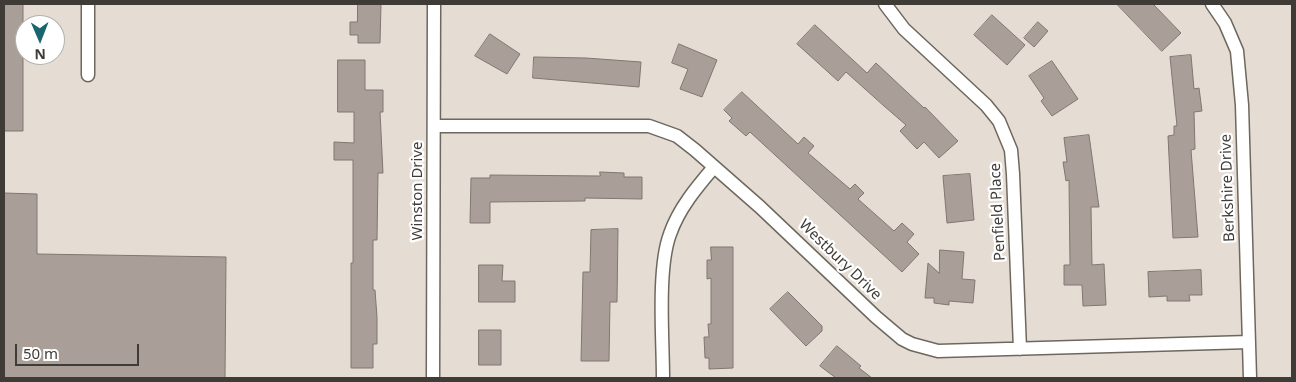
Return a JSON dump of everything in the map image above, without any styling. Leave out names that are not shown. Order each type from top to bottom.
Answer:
[{"type":"street","points":[[88,4],[88,75]]},
{"type":"street","name":"Winston Drive","points":[[433,378],[434,4]]},
{"type":"street","name":"Penfield Place","points":[[885,4],[904,29],[986,105],[1002,128],[1010,150],[1013,174],[1020,348]]},
{"type":"street","name":"Berkshire Drive","points":[[1212,4],[1225,23],[1237,51],[1238,60],[1242,105],[1250,378]]},
{"type":"street","name":"Westbury Drive","points":[[435,126],[649,126],[677,136],[760,207],[876,317],[907,342],[938,351],[1249,342]]},
{"type":"street","points":[[663,378],[663,266],[669,235],[690,196],[714,166]]},
{"type":"building","points":[[4,4],[23,4],[23,15],[15,15],[15,65],[23,65],[23,131],[4,131]]},
{"type":"building","points":[[358,4],[381,4],[380,43],[358,43],[358,35],[350,35],[350,22],[357,22]]},
{"type":"building","points":[[1117,4],[1153,4],[1181,33],[1162,51]]},
{"type":"building","points":[[992,15],[1025,45],[1007,65],[974,35]]},
{"type":"building","points":[[1038,22],[1048,31],[1034,47],[1024,38]]},
{"type":"building","points":[[815,25],[867,73],[876,63],[925,107],[958,141],[939,158],[924,142],[917,149],[900,131],[906,125],[846,72],[838,81],[797,44]]},
{"type":"building","points":[[490,34],[520,54],[507,74],[475,56]]},
{"type":"building","points":[[679,44],[717,60],[702,97],[680,89],[688,69],[672,63]]},
{"type":"building","points":[[1191,55],[1194,89],[1199,88],[1202,111],[1194,112],[1195,149],[1191,150],[1198,237],[1173,238],[1168,136],[1174,135],[1174,126],[1177,126],[1170,57]]},
{"type":"building","points":[[534,57],[641,62],[639,87],[533,78]]},
{"type":"building","points":[[338,60],[365,60],[365,90],[383,90],[383,112],[380,112],[383,173],[378,173],[377,240],[373,240],[373,290],[375,290],[377,317],[377,344],[373,344],[373,368],[351,368],[353,160],[334,160],[334,142],[354,143],[354,112],[338,112]]},
{"type":"building","points":[[1052,61],[1078,99],[1052,116],[1041,101],[1044,98],[1029,76]]},
{"type":"building","points":[[742,92],[798,144],[804,137],[814,146],[808,153],[850,189],[855,184],[864,193],[858,199],[894,231],[902,223],[914,234],[907,242],[919,254],[902,272],[750,132],[746,136],[729,121],[732,118],[724,110]]},
{"type":"building","points":[[1089,135],[1099,207],[1091,207],[1092,265],[1104,264],[1106,305],[1083,306],[1082,285],[1064,285],[1064,265],[1070,265],[1069,180],[1066,181],[1063,162],[1067,162],[1064,138]]},
{"type":"building","points":[[600,172],[624,173],[624,177],[642,177],[642,199],[585,198],[585,201],[490,202],[490,223],[470,223],[471,178],[490,178],[490,175],[600,176]]},
{"type":"building","points":[[970,174],[974,220],[947,223],[943,176]]},
{"type":"building","points":[[4,193],[37,194],[37,254],[226,257],[225,378],[4,378]]},
{"type":"building","points":[[618,229],[617,302],[610,302],[609,361],[581,361],[583,272],[590,272],[591,230]]},
{"type":"building","points":[[711,247],[733,247],[733,368],[709,369],[709,358],[705,358],[704,337],[709,337],[708,324],[711,324],[711,278],[707,279],[707,260],[711,260]]},
{"type":"building","points":[[940,250],[964,252],[962,279],[975,280],[973,303],[949,301],[949,305],[934,303],[934,298],[925,298],[928,263],[939,273]]},
{"type":"building","points":[[479,265],[503,265],[502,281],[515,281],[515,302],[479,302]]},
{"type":"building","points":[[1201,270],[1202,295],[1189,295],[1190,301],[1167,301],[1167,296],[1149,297],[1148,272]]},
{"type":"building","points":[[788,292],[822,326],[822,331],[806,346],[770,309]]},
{"type":"building","points":[[479,330],[501,330],[501,365],[479,365]]},
{"type":"building","points":[[837,346],[872,378],[836,378],[820,366]]}]
